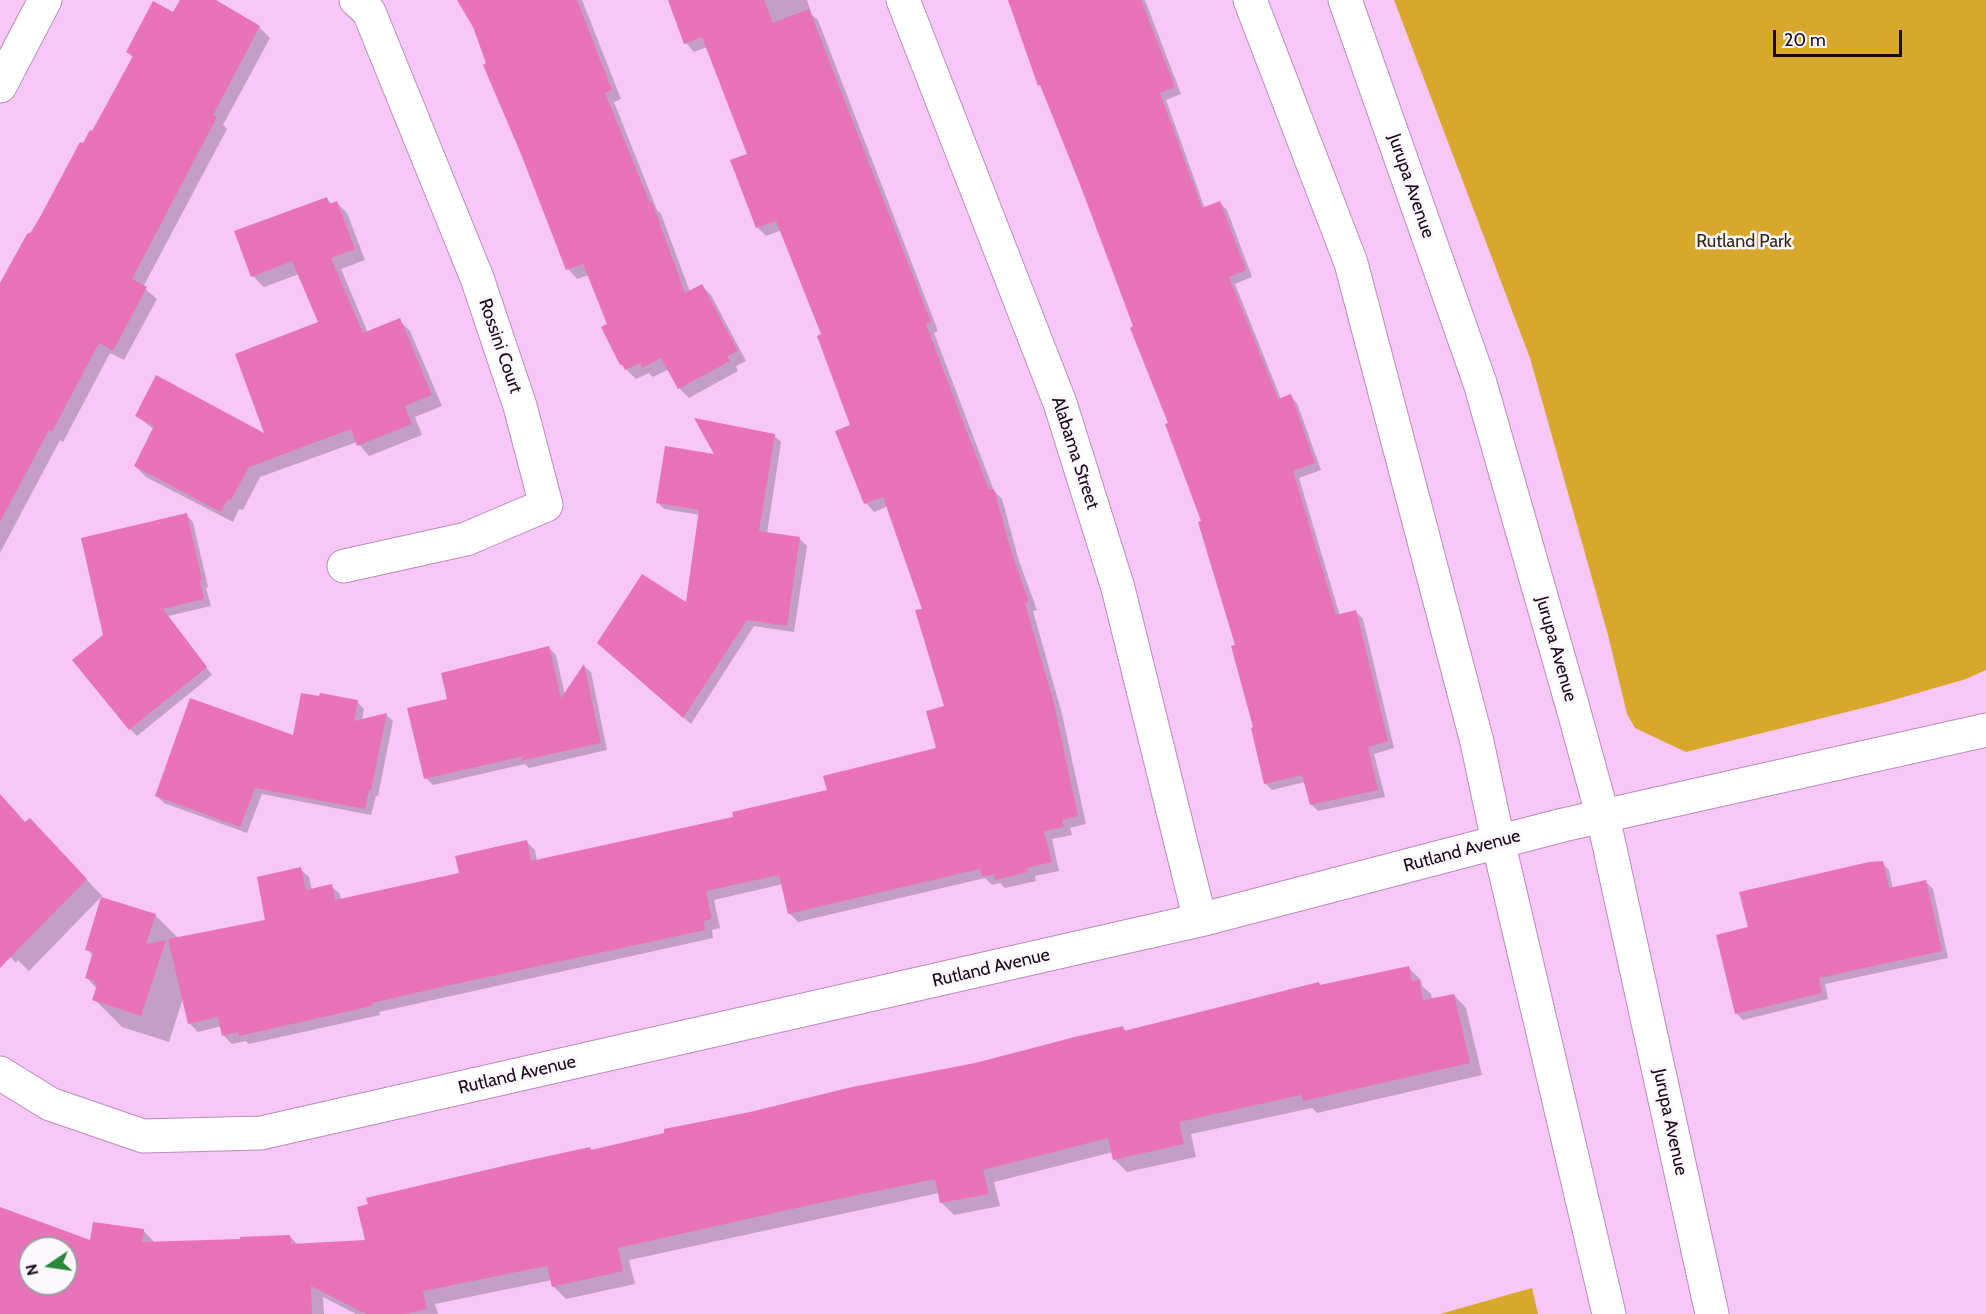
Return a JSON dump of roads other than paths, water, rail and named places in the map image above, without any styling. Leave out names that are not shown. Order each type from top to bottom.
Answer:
[{"type":"street","points":[[0,86],[45,0]]},
{"type":"street","name":"Rossini Court","points":[[344,566],[466,539],[546,505],[520,406],[477,278],[369,12],[356,0]]},
{"type":"street","name":"Alabama Street","points":[[903,0],[1060,403],[1118,588],[1200,920]]},
{"type":"street","points":[[1250,0],[1350,263],[1477,741],[1498,842],[1609,1314]]},
{"type":"street","name":"Jurupa Avenue","points":[[1345,0],[1480,383],[1603,817],[1712,1314]]},
{"type":"street","name":"Rutland Avenue","points":[[0,1073],[50,1104],[143,1136],[261,1133],[1200,920],[1563,825],[1986,730]]},
{"type":"park label","name":"Rutland Park","points":[[1744,242]]}]
